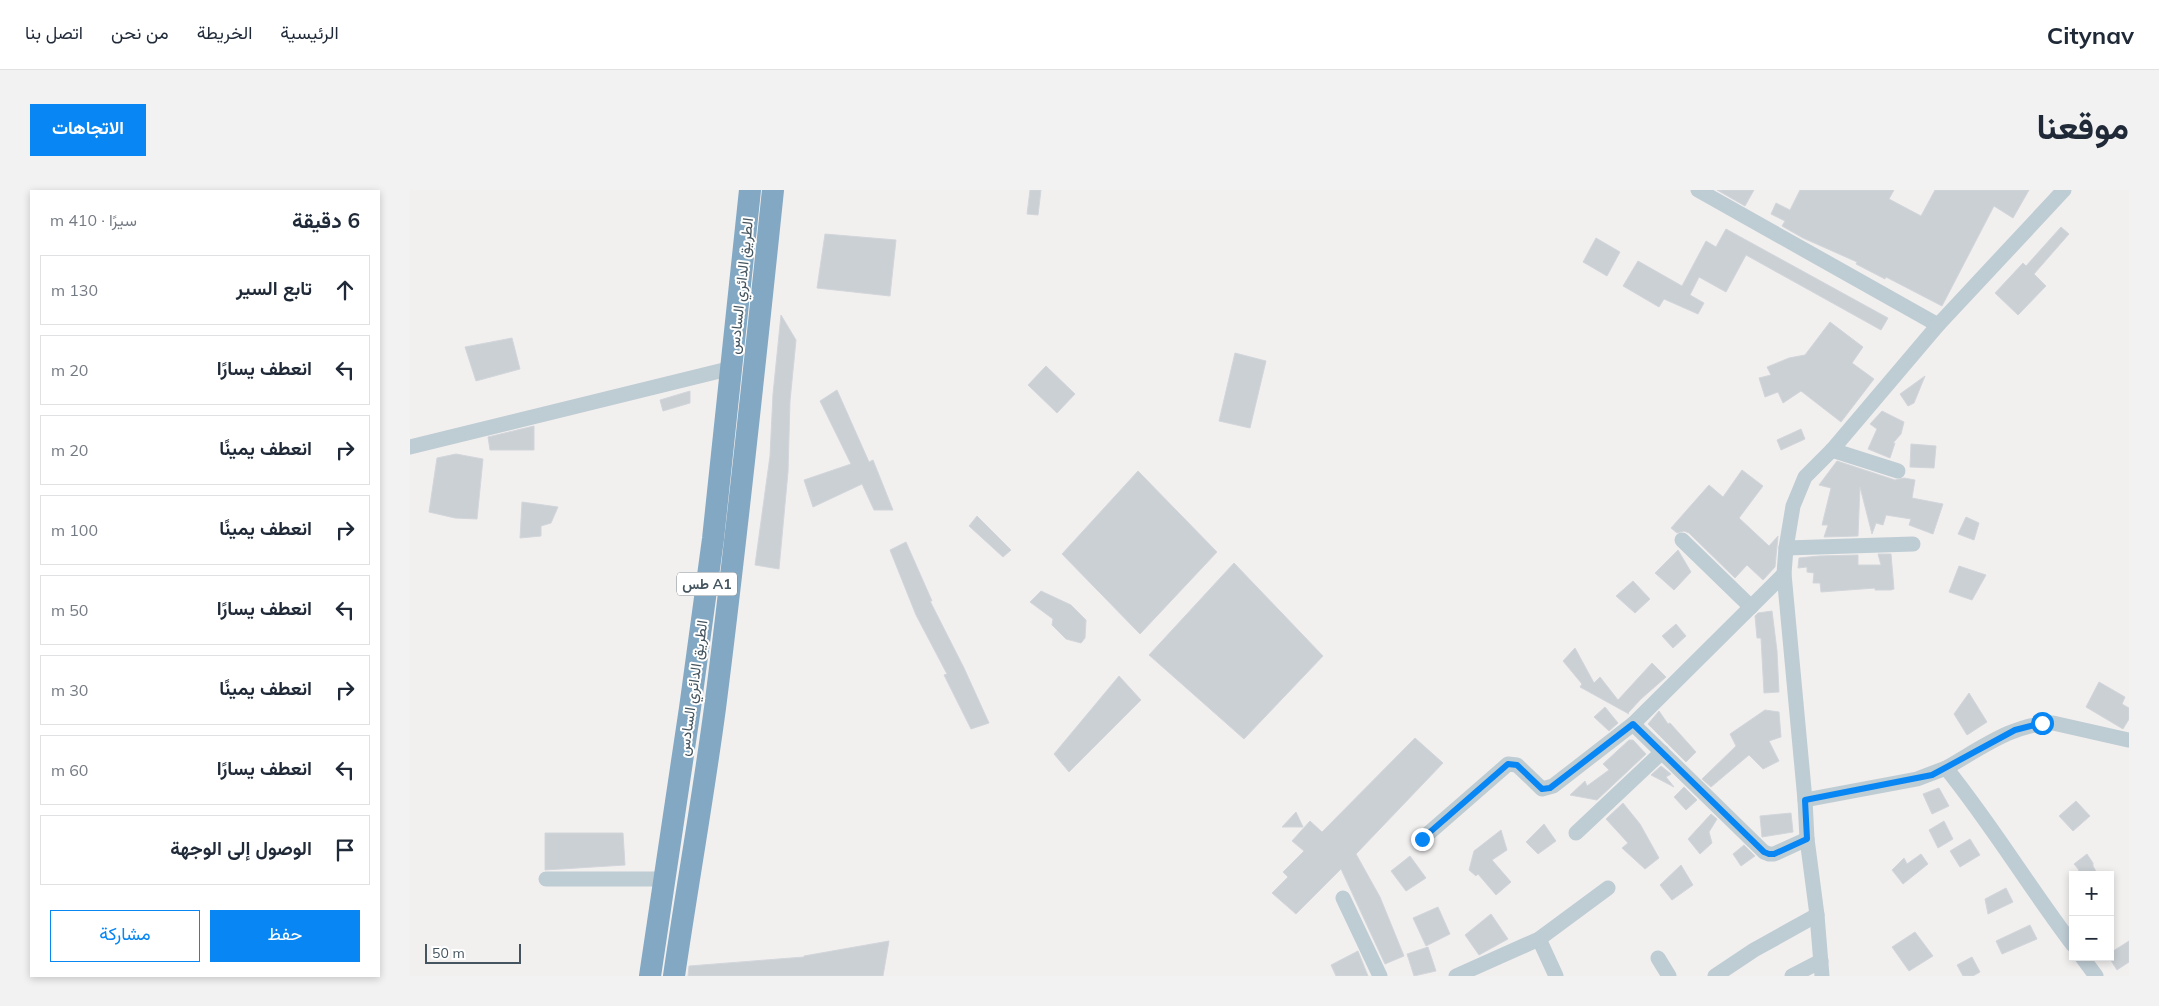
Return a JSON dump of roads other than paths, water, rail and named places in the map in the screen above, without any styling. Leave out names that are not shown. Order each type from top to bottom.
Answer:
[{"type":"highway","name":"الطريق الدائري السادس","points":[[650,976],[713,539],[750,190]]},
{"type":"highway","name":"الطريق الدائري السادس","points":[[674,976],[692,869],[735,551],[773,190]]},
{"type":"street","points":[[1698,190],[1938,325]]},
{"type":"street","points":[[1792,976],[1821,968],[1817,915],[1807,839],[1784,574],[1793,506],[1805,477],[1832,450],[1938,325],[2064,190]]},
{"type":"street","points":[[410,447],[732,368]]},
{"type":"street","points":[[1832,450],[1898,471]]},
{"type":"street","points":[[1682,540],[1751,607]]},
{"type":"street","points":[[1786,548],[1913,544]]},
{"type":"street","points":[[1422,839],[1508,764],[1517,765],[1542,789],[1550,788],[1633,724],[1784,574]]},
{"type":"street","points":[[1805,800],[1917,779],[1946,768],[2015,730],[2042,723],[2054,723],[2128,740]]},
{"type":"street","points":[[1633,724],[1764,852],[1774,854],[1807,839]]},
{"type":"street","points":[[1576,833],[1662,752]]},
{"type":"street","points":[[1946,768],[1984,817],[2069,940]]},
{"type":"street","points":[[546,879],[665,879]]},
{"type":"street","points":[[1456,976],[1539,939],[1608,888]]},
{"type":"street","points":[[1343,898],[1380,976]]},
{"type":"street","points":[[1714,976],[1754,950],[1817,915]]},
{"type":"street","points":[[1539,939],[1556,976]]},
{"type":"street","points":[[1658,958],[1669,976]]},
{"type":"street","points":[[2085,961],[2096,976]]}]
